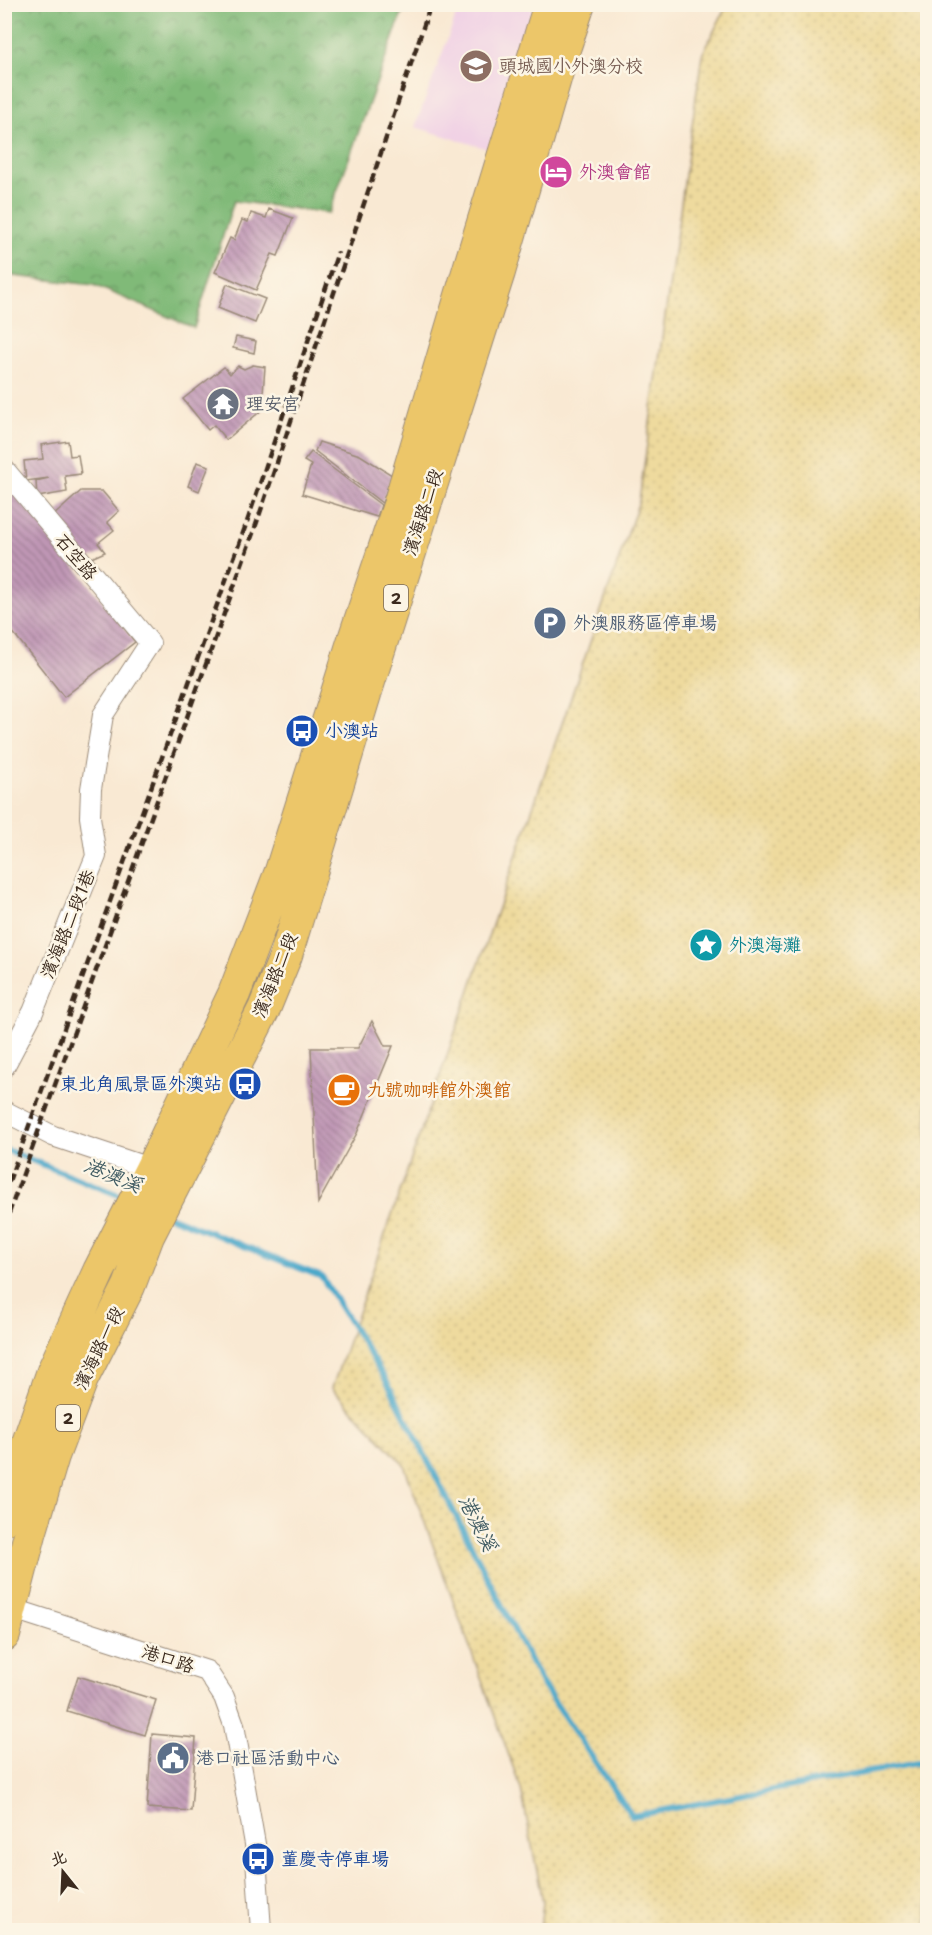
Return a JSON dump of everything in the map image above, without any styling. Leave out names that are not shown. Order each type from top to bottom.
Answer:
[{"type":"main road","name":"濱海路二段","points":[[165,1173],[234,994],[295,875],[411,510],[548,54],[550,4]]},
{"type":"main road","name":"濱海路二段","points":[[548,54],[579,4]]},
{"type":"main road","name":"2","points":[[134,1230],[165,1173]]},
{"type":"main road","name":"濱海路一段","points":[[4,1519],[14,1483],[53,1371],[134,1230]]},
{"type":"main road","name":"濱海路一段","points":[[7,1616],[53,1456],[82,1379],[129,1286],[134,1230]]},
{"type":"street","name":"石空路","points":[[4,469],[150,643]]},
{"type":"street","name":"濱海路二段1巷","points":[[4,1067],[33,1012],[96,856],[90,817],[103,715],[150,643]]},
{"type":"street","points":[[4,1111],[53,1136],[165,1173]]},
{"type":"street","name":"港口路","points":[[7,1616],[207,1671],[224,1697],[234,1725],[255,1844],[261,1930]]},
{"type":"shaded area","name":"頭城國小外澳分校","points":[[460,5],[534,5],[488,149],[415,127]]},
{"type":"green space","points":[[5,4],[405,5],[329,213],[234,201],[194,328],[94,285],[5,275]]},
{"type":"sand","name":"外澳海灘","points":[[727,5],[927,5],[927,1930],[540,1930],[543,1902],[521,1789],[404,1465],[332,1388],[639,501],[702,55]]},
{"type":"building","points":[[269,209],[293,218],[278,256],[272,254],[256,290],[215,272],[230,238],[234,240],[242,220],[248,222],[251,213],[266,218]]},
{"type":"building","points":[[227,284],[265,299],[255,323],[218,308]]},
{"type":"building","points":[[236,337],[256,341],[254,353],[233,348]]},
{"type":"building","name":"理安宮","points":[[253,365],[265,367],[263,393],[256,399],[263,409],[226,440],[214,425],[208,430],[183,399],[224,367],[230,374],[238,366],[244,369]]},
{"type":"building","points":[[68,441],[70,456],[78,455],[81,474],[65,476],[67,492],[37,497],[36,481],[49,478],[26,481],[24,461],[43,459],[41,445]]},
{"type":"building","points":[[319,442],[360,455],[392,475],[382,503],[315,451]]},
{"type":"building","points":[[311,452],[381,505],[377,517],[302,494],[311,465],[304,461]]},
{"type":"building","points":[[197,462],[209,466],[199,491],[188,486]]},
{"type":"building","points":[[4,477],[135,642],[64,697],[4,621]]},
{"type":"building","points":[[81,491],[102,491],[119,511],[107,522],[114,530],[98,543],[105,552],[89,559],[52,517]]},
{"type":"building","name":"九號咖啡館外澳館","points":[[372,1021],[385,1046],[393,1046],[357,1133],[318,1203],[311,1048],[358,1048]]},
{"type":"building","points":[[78,1676],[156,1700],[145,1735],[67,1711]]},
{"type":"building","name":"港口社區活動中心","points":[[152,1734],[196,1738],[191,1811],[147,1808]]},
{"type":"waterway","name":"港澳溪","points":[[4,1149],[126,1198]]},
{"type":"waterway","name":"港澳溪","points":[[169,1216],[322,1277],[389,1385],[541,1682],[632,1816],[928,1761]]},
{"type":"railway","points":[[4,1227],[257,522],[431,4]]},
{"type":"railway","points":[[4,1195],[248,519],[338,252]]},
{"type":"place","name":"頭城國小外澳分校","points":[[476,66]]},
{"type":"place","name":"外澳會館","points":[[556,172]]},
{"type":"place","name":"理安宮","points":[[223,404]]},
{"type":"place","name":"外澳服務區停車場","points":[[550,623]]},
{"type":"place","name":"小澳站","points":[[302,731]]},
{"type":"place","name":"外澳海灘","points":[[706,945]]},
{"type":"place","name":"東北角風景區外澳站","points":[[245,1084]]},
{"type":"place","name":"九號咖啡館外澳館","points":[[344,1090]]},
{"type":"place","name":"港口社區活動中心","points":[[173,1758]]},
{"type":"place","name":"董慶寺停車場","points":[[258,1859]]}]
